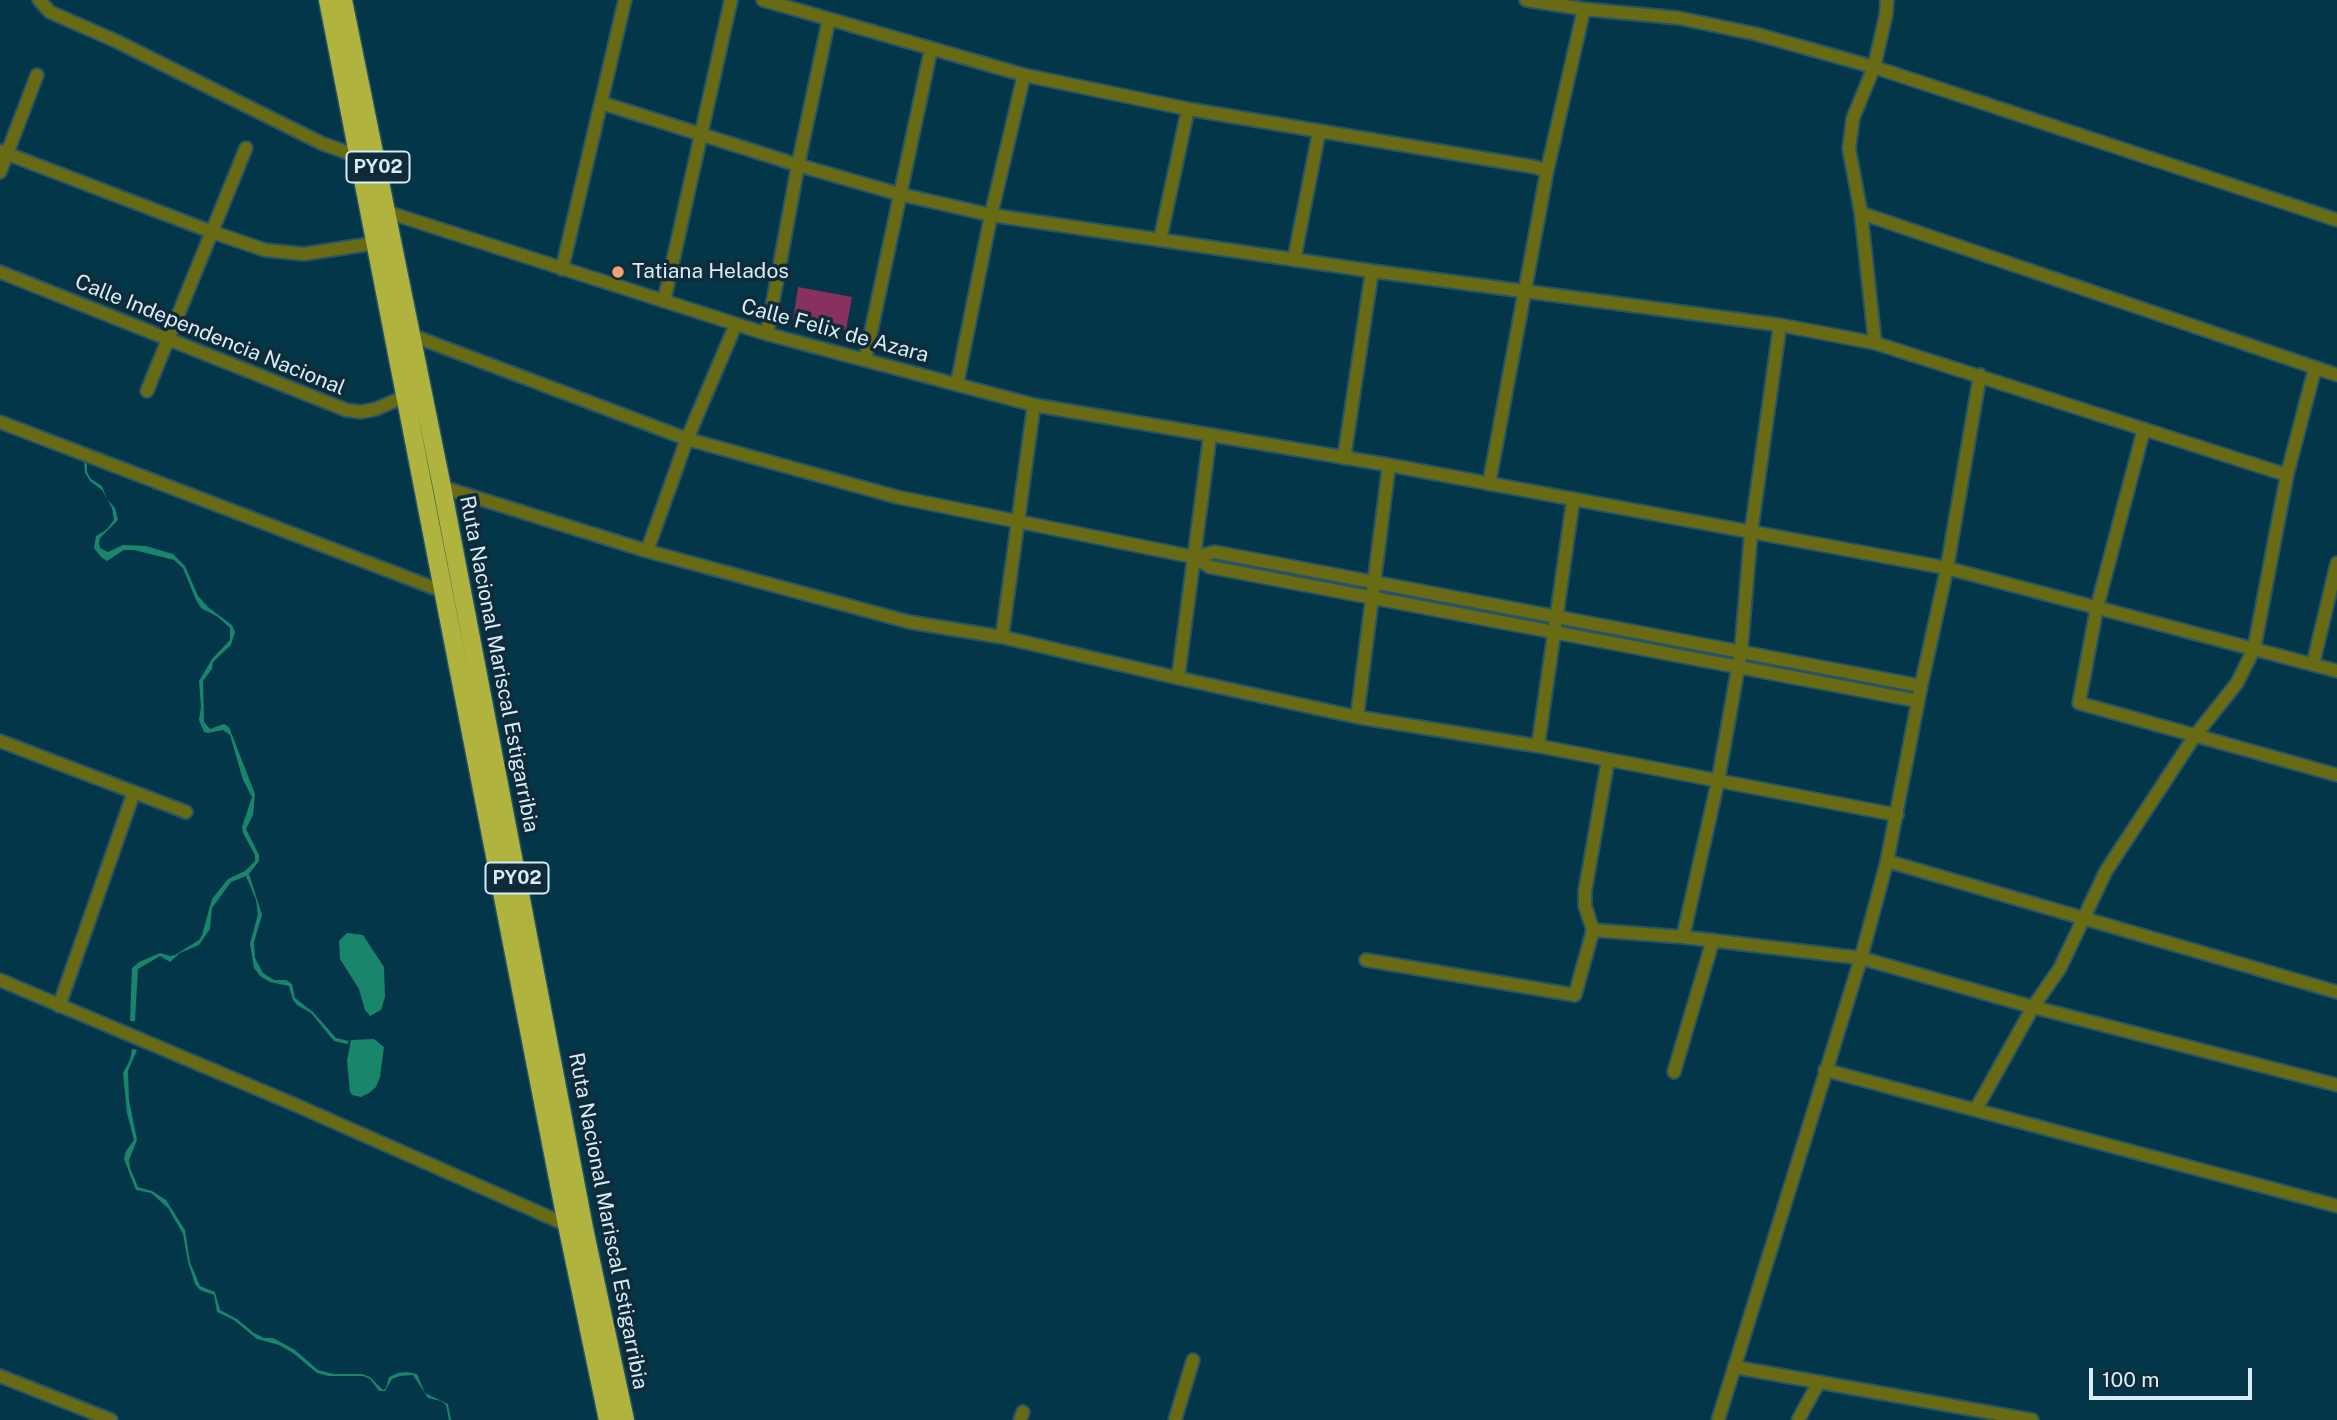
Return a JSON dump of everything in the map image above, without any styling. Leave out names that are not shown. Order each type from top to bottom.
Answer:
[{"type":"highway","name":"Ruta Nacional Mariscal Estigarribia","points":[[328,0],[567,1226],[608,1420]]},
{"type":"highway","name":"Ruta Nacional Mariscal Estigarribia","points":[[343,0],[442,486],[585,1233],[625,1420]]},
{"type":"street","points":[[39,0],[50,12],[116,41],[321,143],[359,157]]},
{"type":"street","points":[[562,269],[625,0]]},
{"type":"street","points":[[664,301],[731,0]]},
{"type":"street","points":[[763,0],[1024,75],[1188,109],[1547,171]]},
{"type":"street","points":[[1526,0],[1705,22],[1874,67],[2337,220]]},
{"type":"street","points":[[1875,343],[1861,214],[1849,149],[1853,118],[1874,67],[1887,0]]},
{"type":"street","points":[[1489,484],[1547,171],[1584,9]]},
{"type":"street","points":[[767,334],[798,164],[829,19]]},
{"type":"street","points":[[865,360],[931,49]]},
{"type":"street","points":[[0,172],[4,152],[37,75]]},
{"type":"street","points":[[957,384],[991,215],[1024,75]]},
{"type":"street","points":[[602,103],[899,194],[991,215],[1372,271],[1780,325],[1875,343],[2287,475]]},
{"type":"street","points":[[1160,240],[1188,109]]},
{"type":"street","points":[[1294,260],[1319,132]]},
{"type":"street","points":[[147,391],[246,148]]},
{"type":"street","points":[[4,152],[265,250],[304,254],[376,243]]},
{"type":"street","name":"Calle Felix de Azara","points":[[387,212],[767,334],[1034,405],[1389,465],[1947,568],[2337,671]]},
{"type":"street","points":[[1861,214],[2337,375]]},
{"type":"street","points":[[1344,458],[1372,271]]},
{"type":"street","name":"Calle Independencia Nacional","points":[[0,272],[346,410],[361,412],[376,409],[406,396]]},
{"type":"street","points":[[647,551],[687,439],[736,324]]},
{"type":"street","points":[[1683,937],[1718,781],[1741,651],[1751,533],[1780,325]]},
{"type":"street","points":[[411,335],[687,439],[897,496],[1194,557],[1210,566],[1918,701]]},
{"type":"street","points":[[1976,1109],[2033,1007],[2060,968],[2106,871],[2194,737],[2236,684],[2255,649],[2287,475],[2315,368]]},
{"type":"street","points":[[1718,1420],[1861,958],[1887,861],[1947,568],[1980,375]]},
{"type":"street","points":[[1002,637],[1034,405]]},
{"type":"street","points":[[0,422],[442,591]]},
{"type":"street","points":[[2144,429],[2097,607],[2078,702],[2194,737],[2337,775]]},
{"type":"street","points":[[1178,678],[1210,436]]},
{"type":"street","points":[[1357,717],[1389,465]]},
{"type":"street","points":[[442,486],[647,551],[909,622],[1002,637],[1357,717],[1538,746],[1897,815]]},
{"type":"street","points":[[1538,746],[1573,500]]},
{"type":"street","points":[[1194,557],[1215,552],[1921,686]]},
{"type":"street","points":[[2313,664],[2337,564]]},
{"type":"street","points":[[0,741],[186,812]]},
{"type":"street","points":[[1366,960],[1575,995],[1593,930],[1585,906],[1585,891],[1608,760]]},
{"type":"street","points":[[59,1006],[134,792]]},
{"type":"street","points":[[1887,861],[2337,992]]},
{"type":"street","points":[[1593,930],[1713,940],[1861,958],[2033,1007],[2337,1085]]},
{"type":"street","points":[[1674,1072],[1713,940]]},
{"type":"street","points":[[0,980],[298,1106],[567,1226]]},
{"type":"street","points":[[1825,1070],[2336,1201]]},
{"type":"street","points":[[1175,1420],[1193,1360]]},
{"type":"street","points":[[1734,1367],[1997,1417],[2032,1420]]},
{"type":"street","points":[[0,1376],[111,1420]]},
{"type":"street","points":[[1798,1420],[1819,1382]]},
{"type":"shaded area","points":[[798,287],[852,297],[846,330],[793,320]]},
{"type":"shaded area","points":[[84,462],[91,479],[102,486],[107,499],[85,473]]},
{"type":"shaded area","points":[[107,499],[115,508],[118,520],[100,538],[100,548],[108,552],[123,545],[146,546],[173,554],[185,566],[198,596],[232,625],[235,632],[231,645],[213,662],[212,669],[203,681],[204,722],[210,729],[224,724],[229,727],[255,794],[253,815],[246,829],[259,855],[259,861],[249,874],[262,915],[254,942],[255,958],[263,973],[274,980],[286,980],[292,984],[295,998],[313,1012],[336,1038],[349,1041],[347,1044],[334,1041],[311,1013],[297,1005],[289,986],[270,982],[254,968],[250,944],[258,914],[256,900],[246,876],[231,882],[212,908],[210,929],[199,945],[180,953],[170,962],[160,956],[138,969],[135,1021],[130,1021],[132,968],[160,953],[175,955],[199,940],[212,899],[228,879],[245,871],[255,861],[255,855],[242,827],[252,797],[243,780],[230,735],[223,730],[204,732],[199,720],[199,681],[212,659],[230,640],[230,628],[218,617],[201,608],[183,568],[174,560],[134,550],[124,550],[107,561],[101,557],[94,548],[96,536],[106,530],[114,520]]},
{"type":"shaded area","points":[[347,933],[363,935],[384,967],[385,997],[381,1010],[370,1016],[365,1010],[359,989],[340,959],[339,941]]},
{"type":"shaded area","points":[[374,1039],[384,1047],[380,1077],[376,1087],[369,1093],[361,1097],[352,1095],[347,1061],[351,1040]]},
{"type":"shaded area","points":[[132,1049],[137,1050],[128,1071],[129,1100],[137,1140],[129,1160],[130,1168],[138,1187],[152,1191],[166,1200],[185,1230],[190,1262],[200,1286],[215,1292],[220,1310],[254,1333],[264,1338],[273,1338],[295,1350],[318,1370],[334,1374],[362,1374],[370,1377],[383,1390],[389,1377],[407,1372],[417,1374],[425,1393],[448,1404],[451,1420],[446,1405],[428,1398],[413,1375],[392,1379],[385,1391],[379,1391],[370,1379],[363,1376],[328,1376],[317,1373],[293,1353],[279,1345],[257,1339],[234,1320],[217,1312],[214,1295],[200,1290],[195,1284],[183,1234],[168,1208],[151,1193],[136,1190],[124,1159],[134,1140],[127,1113],[123,1073]]},
{"type":"place","name":"Tatiana Helados","points":[[618,272]]}]
